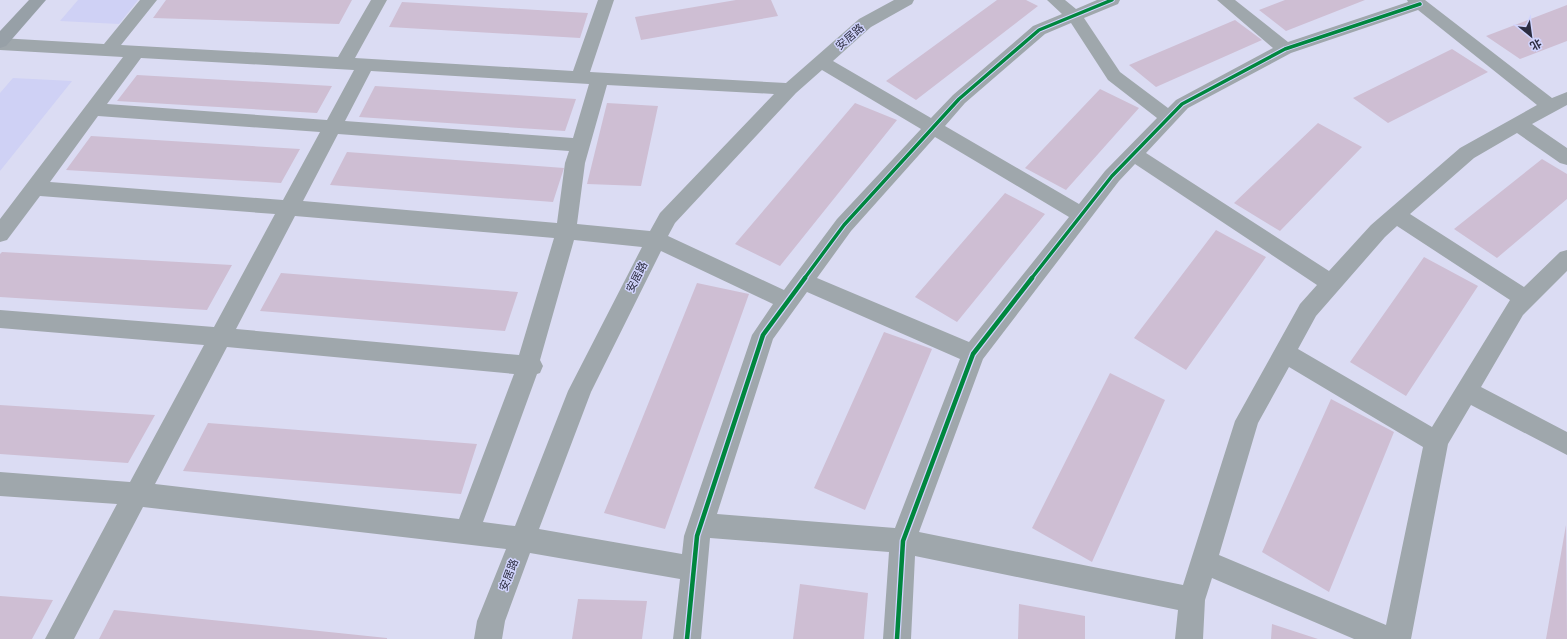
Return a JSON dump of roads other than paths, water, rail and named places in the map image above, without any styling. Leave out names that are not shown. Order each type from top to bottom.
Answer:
[{"type":"main road","points":[[0,43],[38,0]]},
{"type":"street","points":[[109,49],[149,0]]},
{"type":"street","points":[[344,63],[379,0]]},
{"type":"street","points":[[467,532],[530,365],[566,232],[575,163],[580,145],[590,77],[606,0]]},
{"type":"street","name":"安居路","points":[[488,639],[491,621],[580,391],[667,218],[790,89],[865,23],[906,0]]},
{"type":"street","points":[[1055,0],[1074,16],[1114,76],[1169,118]]},
{"type":"street","points":[[687,639],[697,536],[764,335],[844,225],[959,99],[1039,30],[1112,0]]},
{"type":"street","points":[[1225,0],[1285,49]]},
{"type":"street","points":[[897,639],[903,541],[973,354],[1112,176],[1182,104],[1285,49],[1418,2],[1558,102],[1467,153],[1378,231],[1308,310],[1247,421],[1192,600],[1189,639]]},
{"type":"street","points":[[0,43],[790,89]]},
{"type":"street","points":[[0,234],[138,51]]},
{"type":"street","points":[[821,62],[1082,215]]},
{"type":"street","points":[[59,639],[366,64]]},
{"type":"street","points":[[94,109],[580,145]]},
{"type":"street","points":[[1518,124],[1567,158]]},
{"type":"street","points":[[1134,154],[1332,284]]},
{"type":"street","points":[[34,188],[460,221],[656,240],[788,301]]},
{"type":"street","points":[[1396,215],[1526,299]]},
{"type":"street","points":[[1204,562],[1397,638],[1436,442],[1514,309],[1567,258]]},
{"type":"street","points":[[803,281],[973,354]]},
{"type":"street","points":[[0,319],[221,336],[530,365]]},
{"type":"street","points":[[1285,353],[1436,442]]},
{"type":"street","points":[[1466,392],[1567,444]]},
{"type":"street","points":[[0,484],[137,494],[467,532],[523,539],[694,569]]},
{"type":"street","points":[[701,525],[903,541],[1192,600]]}]
